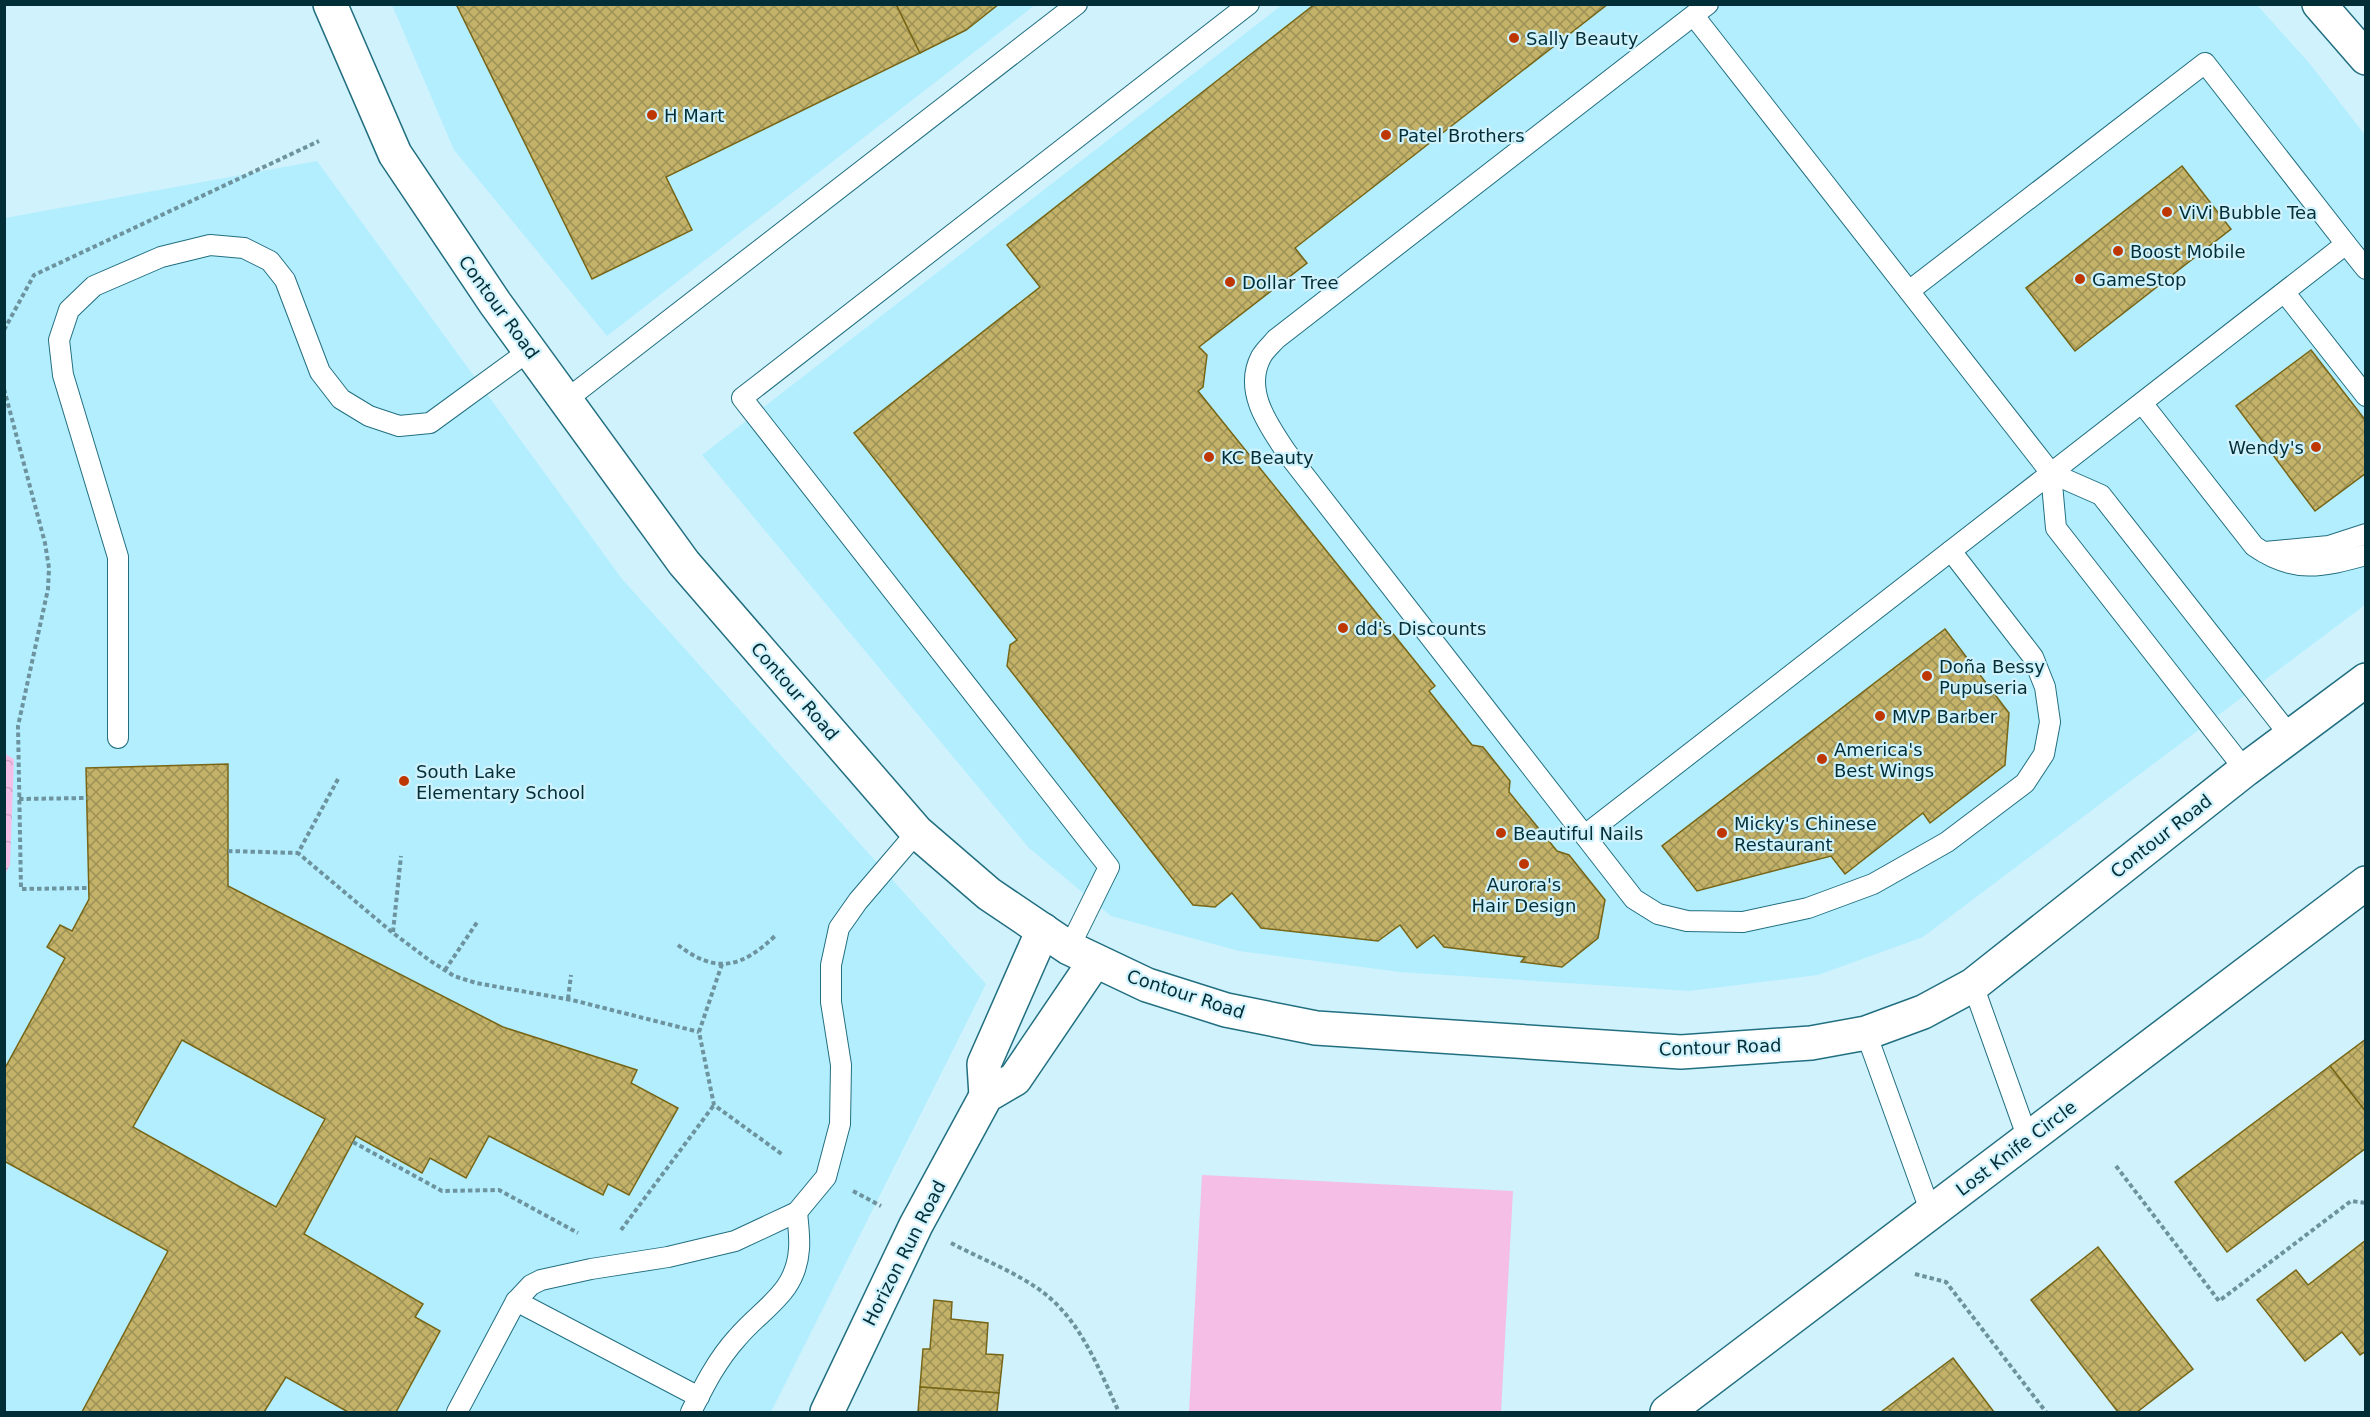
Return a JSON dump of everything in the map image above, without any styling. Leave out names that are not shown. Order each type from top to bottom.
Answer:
[{"type":"street","name":"Contour Road","points":[[330,4],[395,154],[466,262],[684,563],[916,832],[989,894],[1069,946],[1147,985],[1226,1010],[1316,1028],[1680,1052],[1811,1043],[1866,1033],[1923,1012],[1973,985],[2245,770],[2366,680]]},
{"type":"street","points":[[2319,4],[2366,57]]},
{"type":"street","name":"Lost Knife Circle","points":[[1667,1413],[2366,883]]},
{"type":"street","points":[[1069,946],[1015,1079],[986,1096],[984,1064],[1069,946]]},
{"type":"street","name":"Horizon Run Road","points":[[827,1413],[916,1225],[986,1096]]},
{"type":"lane","points":[[566,400],[1077,4]]},
{"type":"lane","points":[[1069,946],[1108,867],[742,398],[1249,4]]},
{"type":"lane","points":[[1951,551],[2033,657],[2045,687],[2050,722],[2044,754],[2025,783],[1947,842],[1873,884],[1808,908],[1743,922],[1687,921],[1658,914],[1634,899],[1287,453],[1264,418],[1257,397],[1256,376],[1261,357],[1276,339],[1701,10],[1909,291],[2051,473],[2101,495],[2291,737]]},
{"type":"lane","points":[[1909,291],[2205,63],[2366,269]]},
{"type":"lane","points":[[1585,835],[2346,244]]},
{"type":"lane","points":[[118,738],[118,556],[63,375],[59,340],[69,310],[94,286],[161,257],[210,245],[244,248],[270,261],[285,280],[320,372],[340,399],[369,416],[399,426],[430,423],[530,350]]},
{"type":"lane","points":[[2285,293],[2366,396]]},
{"type":"lane","points":[[2142,403],[2254,546],[2277,561],[2306,567],[2338,563],[2366,555]]},
{"type":"lane","points":[[2051,473],[2056,528],[2245,770]]},
{"type":"lane","points":[[2263,552],[2330,546],[2366,534]]},
{"type":"lane","points":[[457,1413],[516,1301],[531,1285],[541,1280],[591,1269],[668,1257],[735,1241],[797,1212],[826,1177],[840,1124],[841,1065],[831,1002],[831,965],[839,928],[858,901],[916,832]]},
{"type":"lane","points":[[1973,985],[2028,1139]]},
{"type":"lane","points":[[1866,1033],[1931,1213]]},
{"type":"lane","points":[[516,1301],[695,1405],[717,1364],[737,1337],[790,1285],[800,1248],[797,1212]]},
{"type":"path","points":[[4,389],[45,543],[49,568],[44,613],[18,726],[21,889],[88,888]]},
{"type":"path","points":[[298,853],[338,779]]},
{"type":"path","points":[[19,799],[87,798]]},
{"type":"path","points":[[228,850],[298,853],[393,933],[454,976],[476,983],[567,999],[699,1032]]},
{"type":"path","points":[[393,933],[401,856]]},
{"type":"path","points":[[445,970],[478,921]]},
{"type":"path","points":[[678,945],[690,954],[722,964],[743,961],[775,936]]},
{"type":"path","points":[[722,964],[699,1032],[714,1105],[783,1155]]},
{"type":"path","points":[[567,999],[571,975]]},
{"type":"path","points":[[621,1231],[714,1105]]},
{"type":"path","points":[[353,1142],[442,1191],[499,1190],[578,1233]]},
{"type":"path","points":[[2116,1166],[2219,1301],[2351,1201],[2366,1203]]},
{"type":"path","points":[[826,1177],[1037,1288],[1057,1305],[1085,1340],[1119,1413]]},
{"type":"path","points":[[1864,1262],[1946,1282],[2046,1413]]},
{"type":"shaded area","points":[[392,5],[1035,5],[607,336],[454,150]]},
{"type":"shaded area","points":[[1282,5],[2257,5],[2310,64],[2365,135],[2365,605],[1923,937],[1818,975],[1689,991],[1400,972],[1239,951],[1111,916],[1029,848],[702,455]]},
{"type":"shaded area","name":"South Lake Elementary School","points":[[317,161],[622,579],[986,984],[771,1412],[5,1412],[5,218]]},
{"type":"green space","points":[[5,754],[14,759],[10,865],[5,874]]},
{"type":"green space","points":[[1202,1175],[1513,1191],[1501,1412],[1189,1412]]},
{"type":"building","name":"H Mart","points":[[456,4],[896,4],[920,53],[666,177],[692,230],[592,279]]},
{"type":"building","points":[[896,4],[999,4],[966,30],[920,53]]},
{"type":"building","points":[[1315,4],[1608,4],[1295,248],[1307,263],[1199,347],[1207,355],[1203,387],[1198,391],[1435,686],[1429,691],[1472,745],[1483,747],[1510,781],[1509,792],[1557,851],[1569,855],[1605,900],[1598,938],[1562,967],[1521,962],[1525,957],[1444,947],[1434,935],[1417,948],[1400,925],[1378,941],[1261,928],[1232,893],[1215,907],[1193,905],[1007,666],[1010,645],[1017,640],[854,433],[1040,287],[1007,245]]},
{"type":"building","points":[[2182,166],[2231,229],[2075,351],[2026,288]]},
{"type":"building","name":"Wendy's","points":[[2311,350],[2366,421],[2366,473],[2315,511],[2236,406]]},
{"type":"building","points":[[1945,629],[2009,713],[2005,765],[1930,823],[1923,813],[1845,874],[1831,856],[1697,891],[1662,846]]},
{"type":"building","points":[[228,764],[228,886],[503,1027],[637,1070],[631,1083],[678,1108],[629,1195],[608,1184],[603,1195],[489,1136],[466,1178],[430,1158],[422,1173],[356,1136],[304,1234],[423,1304],[415,1317],[440,1331],[396,1412],[348,1412],[286,1377],[264,1412],[82,1412],[168,1251],[4,1161],[4,1070],[65,958],[47,947],[60,925],[72,931],[89,899],[86,768]],"holes":[[[182,1040],[325,1119],[276,1207],[133,1127]]]},
{"type":"building","points":[[2366,1039],[2366,1112],[2330,1066]]},
{"type":"building","points":[[2330,1066],[2366,1112],[2366,1148],[2227,1252],[2175,1182]]},
{"type":"building","points":[[2366,1240],[2366,1351],[2360,1355],[2342,1332],[2305,1361],[2257,1300],[2296,1270],[2308,1285]]},
{"type":"building","points":[[2098,1247],[2193,1369],[2137,1412],[2118,1412],[2031,1300]]},
{"type":"building","points":[[934,1300],[952,1302],[951,1319],[988,1323],[986,1354],[1003,1355],[999,1393],[920,1387],[923,1349],[930,1349]]},
{"type":"building","points":[[1953,1358],[1994,1412],[1881,1412]]},
{"type":"building","points":[[920,1387],[999,1393],[997,1412],[918,1412]]},
{"type":"place","name":"Sally Beauty","points":[[1514,38]]},
{"type":"place","name":"H Mart","points":[[652,115]]},
{"type":"place","name":"Patel Brothers","points":[[1386,135]]},
{"type":"place","name":"ViVi Bubble Tea","points":[[2167,212]]},
{"type":"place","name":"Boost Mobile","points":[[2118,251]]},
{"type":"place","name":"GameStop","points":[[2080,279]]},
{"type":"place","name":"Dollar Tree","points":[[1230,282]]},
{"type":"place","name":"Wendy's","points":[[2316,447]]},
{"type":"place","name":"KC Beauty","points":[[1209,457]]},
{"type":"place","name":"dd's Discounts","points":[[1343,628]]},
{"type":"place","name":"Doña Bessy Pupuseria","points":[[1927,676]]},
{"type":"place","name":"MVP Barber","points":[[1880,716]]},
{"type":"place","name":"America's Best Wings","points":[[1822,759]]},
{"type":"place","name":"South Lake Elementary School","points":[[404,781]]},
{"type":"place","name":"Beautiful Nails","points":[[1501,833]]},
{"type":"place","name":"Micky's Chinese Restaurant","points":[[1722,833]]},
{"type":"place","name":"Aurora's Hair Design","points":[[1524,864]]}]
